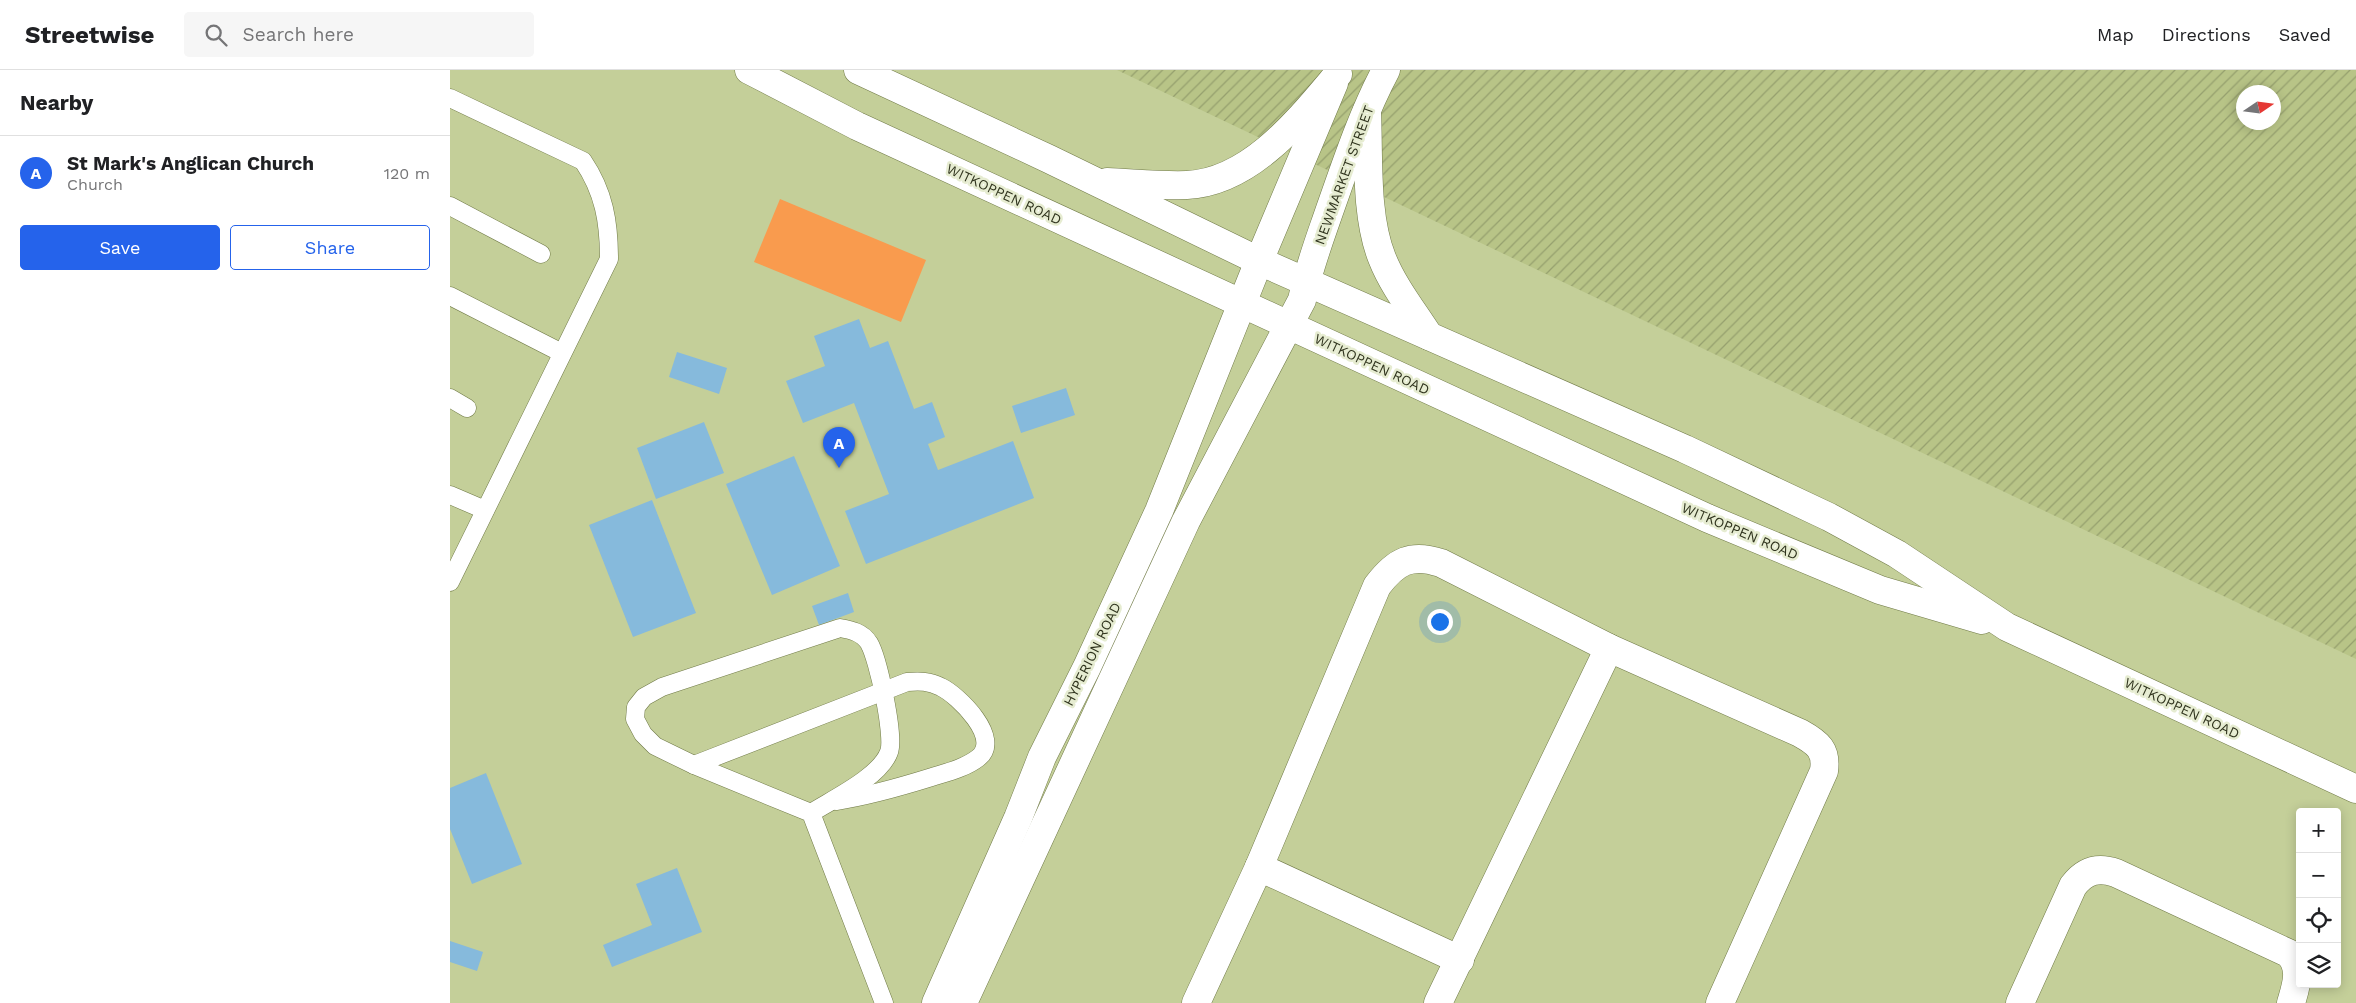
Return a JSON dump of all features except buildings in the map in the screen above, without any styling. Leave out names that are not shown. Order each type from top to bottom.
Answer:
[{"type":"street","name":"WITKOPPEN ROAD","points":[[749,70],[857,126],[1154,265],[1242,303],[1707,518],[1880,590],[2007,627],[2356,789]]},
{"type":"street","name":"WITKOPPEN ROAD","points":[[858,70],[1095,181],[1258,261],[1684,449],[1829,517],[1897,554],[2007,627]]},
{"type":"street","name":"NEWMARKET STREET","points":[[1289,326],[1302,300],[1305,281],[1367,111],[1386,70]]},
{"type":"street","points":[[1095,181],[1189,185],[1238,170],[1268,150],[1294,126],[1339,72]]},
{"type":"street","points":[[1258,261],[1339,72]]},
{"type":"street","points":[[1367,111],[1371,215],[1381,257],[1396,285],[1429,336]]},
{"type":"street","name":"HYPERION ROAD","points":[[936,1003],[1018,818],[1042,757],[1159,511],[1258,261]]},
{"type":"street","name":"HYPERION ROAD","points":[[962,1003],[1186,521],[1289,326]]},
{"type":"street","points":[[1196,1003],[1259,867],[1377,586],[1391,568],[1404,561],[1416,558],[1441,563],[1609,648],[1800,733],[1816,742],[1824,752],[1825,761],[1821,779],[1720,1003]]},
{"type":"street","points":[[1438,1003],[1609,648]]},
{"type":"street","points":[[1259,867],[1460,960]]},
{"type":"street","points":[[2020,1003],[2073,886],[2086,873],[2100,869],[2116,873],[2288,953],[2295,962],[2297,976],[2292,1003]]},
{"type":"lane","points":[[450,98],[583,161],[596,180],[609,231],[609,259],[450,582]]},
{"type":"lane","points":[[450,206],[541,254]]},
{"type":"lane","points":[[450,296],[562,353]]},
{"type":"lane","points":[[450,398],[467,408]]},
{"type":"lane","points":[[450,495],[485,510]]},
{"type":"lane","points":[[811,813],[868,777],[881,766],[890,752],[891,736],[884,690],[869,643],[857,631],[840,628],[662,688],[644,697],[636,707],[634,718],[643,734],[655,746],[694,765],[811,813],[884,1003]]},
{"type":"lane","points":[[694,765],[907,682],[924,681],[941,687],[960,699],[978,722],[985,736],[985,747],[980,757],[962,767],[875,795],[828,802]]},
{"type":"shaded area","points":[[1117,70],[2356,70],[2356,659]]},
{"type":"shaded area","points":[[780,199],[926,260],[901,322],[754,262]]},
{"type":"place","name":"St Mark's Anglican Church","points":[[839,468]]}]
